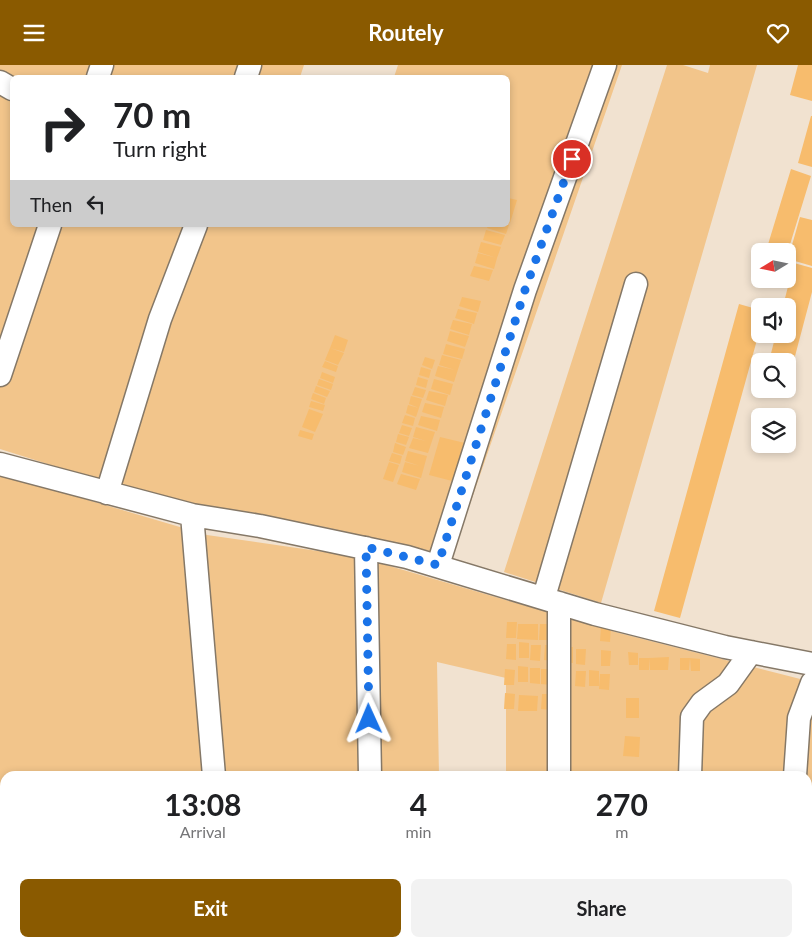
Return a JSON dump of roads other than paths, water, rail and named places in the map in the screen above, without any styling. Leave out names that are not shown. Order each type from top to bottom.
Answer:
[{"type":"lane","points":[[438,565],[525,290],[605,65]]},
{"type":"lane","points":[[0,375],[49,227]]},
{"type":"lane","points":[[107,493],[160,319],[195,227]]},
{"type":"lane","points":[[559,771],[551,600],[636,284]]},
{"type":"lane","points":[[0,464],[192,515],[366,547],[438,565],[595,614],[752,652],[812,664]]},
{"type":"lane","points":[[192,515],[214,771]]},
{"type":"lane","points":[[366,547],[370,771]]},
{"type":"lane","points":[[690,771],[692,717],[702,703],[728,684],[752,652]]},
{"type":"lane","points":[[795,771],[799,718],[812,683]]}]
